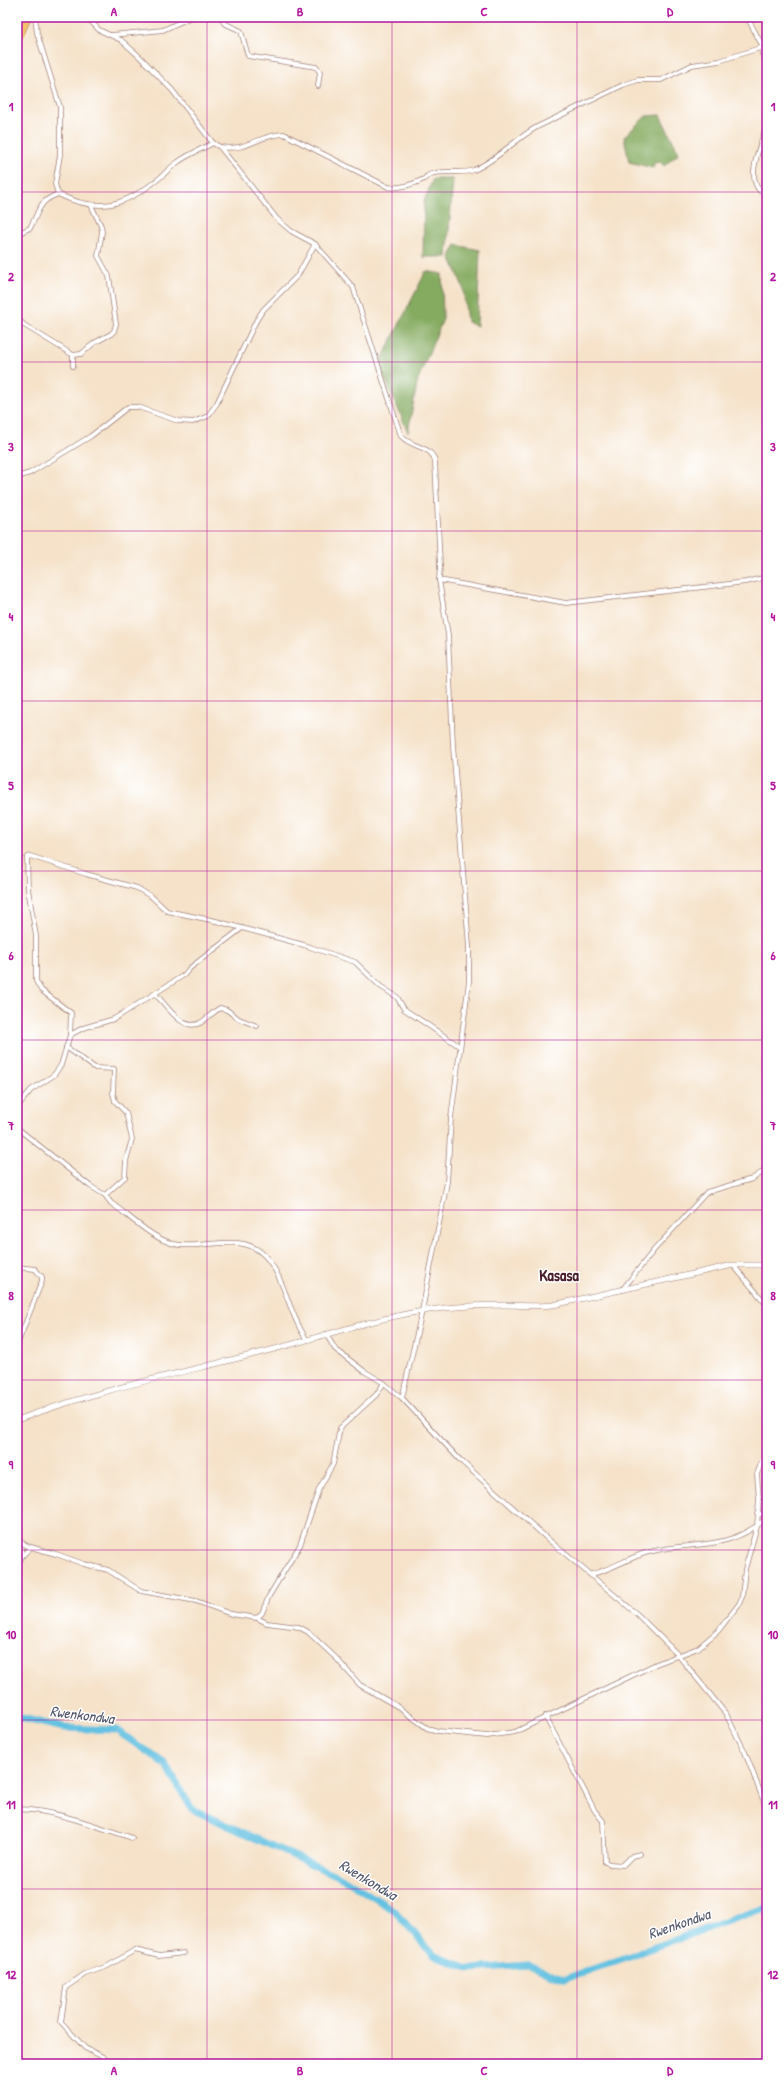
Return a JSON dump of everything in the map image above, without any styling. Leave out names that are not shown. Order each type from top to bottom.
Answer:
[{"type":"main road","points":[[17,40],[28,17]]},
{"type":"street","points":[[35,17],[37,34],[60,107],[60,155],[54,184],[58,194]]},
{"type":"street","points":[[87,17],[99,30],[112,35],[127,46],[156,73],[197,120],[213,143],[220,147],[232,149],[240,148],[266,138],[284,134],[388,187],[397,187],[421,180],[431,174],[461,173],[474,170],[498,155],[524,134],[624,85],[638,80],[661,80],[692,65],[719,61],[763,47]]},
{"type":"street","points":[[112,35],[164,30],[191,17]]},
{"type":"street","points":[[221,17],[224,23],[241,31],[248,56],[316,67],[320,72],[318,86]]},
{"type":"street","points":[[747,17],[763,47],[762,54],[766,59],[767,69]]},
{"type":"street","points":[[767,125],[754,174],[759,190],[767,196]]},
{"type":"street","points":[[17,234],[30,228],[39,207],[44,201],[58,194],[91,205],[101,206],[116,204],[155,181],[178,161],[213,143]]},
{"type":"street","points":[[220,147],[277,219],[290,232],[315,244],[349,281],[356,293],[401,436],[405,441],[434,454],[440,566],[439,580],[448,635],[453,746],[468,946],[467,1001],[459,1046],[460,1058],[449,1141],[447,1182],[422,1311],[402,1398]]},
{"type":"street","points":[[17,318],[24,325],[73,355],[81,354],[94,343],[114,331],[116,324],[109,276],[98,256],[102,232],[96,213],[91,205]]},
{"type":"street","points":[[96,213],[101,206]]},
{"type":"street","points":[[17,477],[30,473],[91,436],[128,407],[138,407],[178,421],[193,422],[208,416],[216,403],[256,321],[263,310],[298,275],[315,244]]},
{"type":"street","points":[[73,355],[73,366]]},
{"type":"street","points":[[439,580],[566,603],[746,582],[767,577]]},
{"type":"street","points":[[17,1107],[31,1090],[57,1071],[61,1065],[70,1035],[71,1012],[41,990],[36,981],[36,936],[28,889],[28,856],[137,888],[152,897],[167,911],[242,928],[304,945],[355,962],[380,986],[397,997],[404,1009],[459,1046]]},
{"type":"street","points":[[70,1035],[87,1026],[114,1020],[184,975],[190,968],[242,928]]},
{"type":"street","points":[[155,994],[179,1020],[188,1025],[198,1024],[220,1008],[227,1010],[239,1019],[257,1026]]},
{"type":"street","points":[[66,1047],[95,1068],[114,1069],[113,1093],[115,1101],[126,1112],[132,1133],[125,1177],[104,1195]]},
{"type":"street","points":[[17,1128],[90,1186],[104,1195],[111,1203],[165,1241],[180,1245],[238,1243],[251,1246],[262,1253],[273,1268],[294,1319],[307,1340]]},
{"type":"street","points":[[622,1290],[654,1250],[707,1192],[752,1179],[767,1168]]},
{"type":"street","points":[[733,1265],[767,1305]]},
{"type":"street","points":[[17,1420],[53,1406],[326,1334],[422,1311],[484,1306],[533,1307],[553,1305],[733,1265],[767,1265]]},
{"type":"street","points":[[17,1267],[35,1269],[42,1277],[42,1281],[17,1345]]},
{"type":"street","points":[[326,1334],[330,1344],[341,1354],[384,1383],[402,1398],[460,1460],[550,1541],[592,1574],[637,1614],[678,1655],[726,1714],[745,1752],[767,1810]]},
{"type":"street","points":[[257,1618],[262,1613],[269,1596],[300,1545],[320,1489],[333,1464],[340,1428],[376,1395],[384,1383]]},
{"type":"street","points":[[18,1541],[31,1547],[108,1570],[142,1591],[189,1599],[231,1614],[257,1618],[267,1623],[294,1626],[304,1629],[336,1658],[360,1685],[391,1702],[422,1725],[432,1729],[478,1736],[496,1736],[515,1732],[546,1716],[678,1655],[689,1652],[708,1640],[718,1631],[739,1604],[743,1592],[745,1569],[757,1526],[759,1500],[757,1474],[767,1448]]},
{"type":"street","points":[[592,1574],[616,1567],[650,1552],[730,1540],[757,1526],[767,1517],[757,1512]]},
{"type":"street","points":[[18,1541],[22,1556]]},
{"type":"street","points":[[17,1567],[22,1556],[31,1547]]},
{"type":"street","points":[[546,1716],[590,1802],[603,1821],[605,1862],[623,1865],[632,1856],[640,1854]]},
{"type":"street","points":[[17,1808],[74,1819],[132,1838]]},
{"type":"street","points":[[111,2064],[103,2057],[85,2048],[61,2022],[66,1987],[85,1974],[108,1966],[135,1950],[159,1956],[184,1953]]},
{"type":"green space","points":[[660,115],[679,153],[664,166],[660,162],[654,163],[653,168],[629,162],[624,137],[646,116]]},
{"type":"green space","points":[[433,179],[453,179],[447,257],[423,257],[424,201]]},
{"type":"green space","points":[[456,245],[480,250],[477,326],[467,322],[463,287],[450,256]]},
{"type":"green space","points":[[426,271],[442,274],[443,319],[418,379],[408,432],[379,365]]},
{"type":"waterway","name":"Rwenkondwa","points":[[17,1717],[64,1728],[116,1730],[165,1764],[192,1809],[346,1880],[395,1911],[433,1955],[470,1969],[528,1965],[565,1979],[767,1907]]},
{"type":"district","name":"Kasasa","points":[[559,1275]]}]
